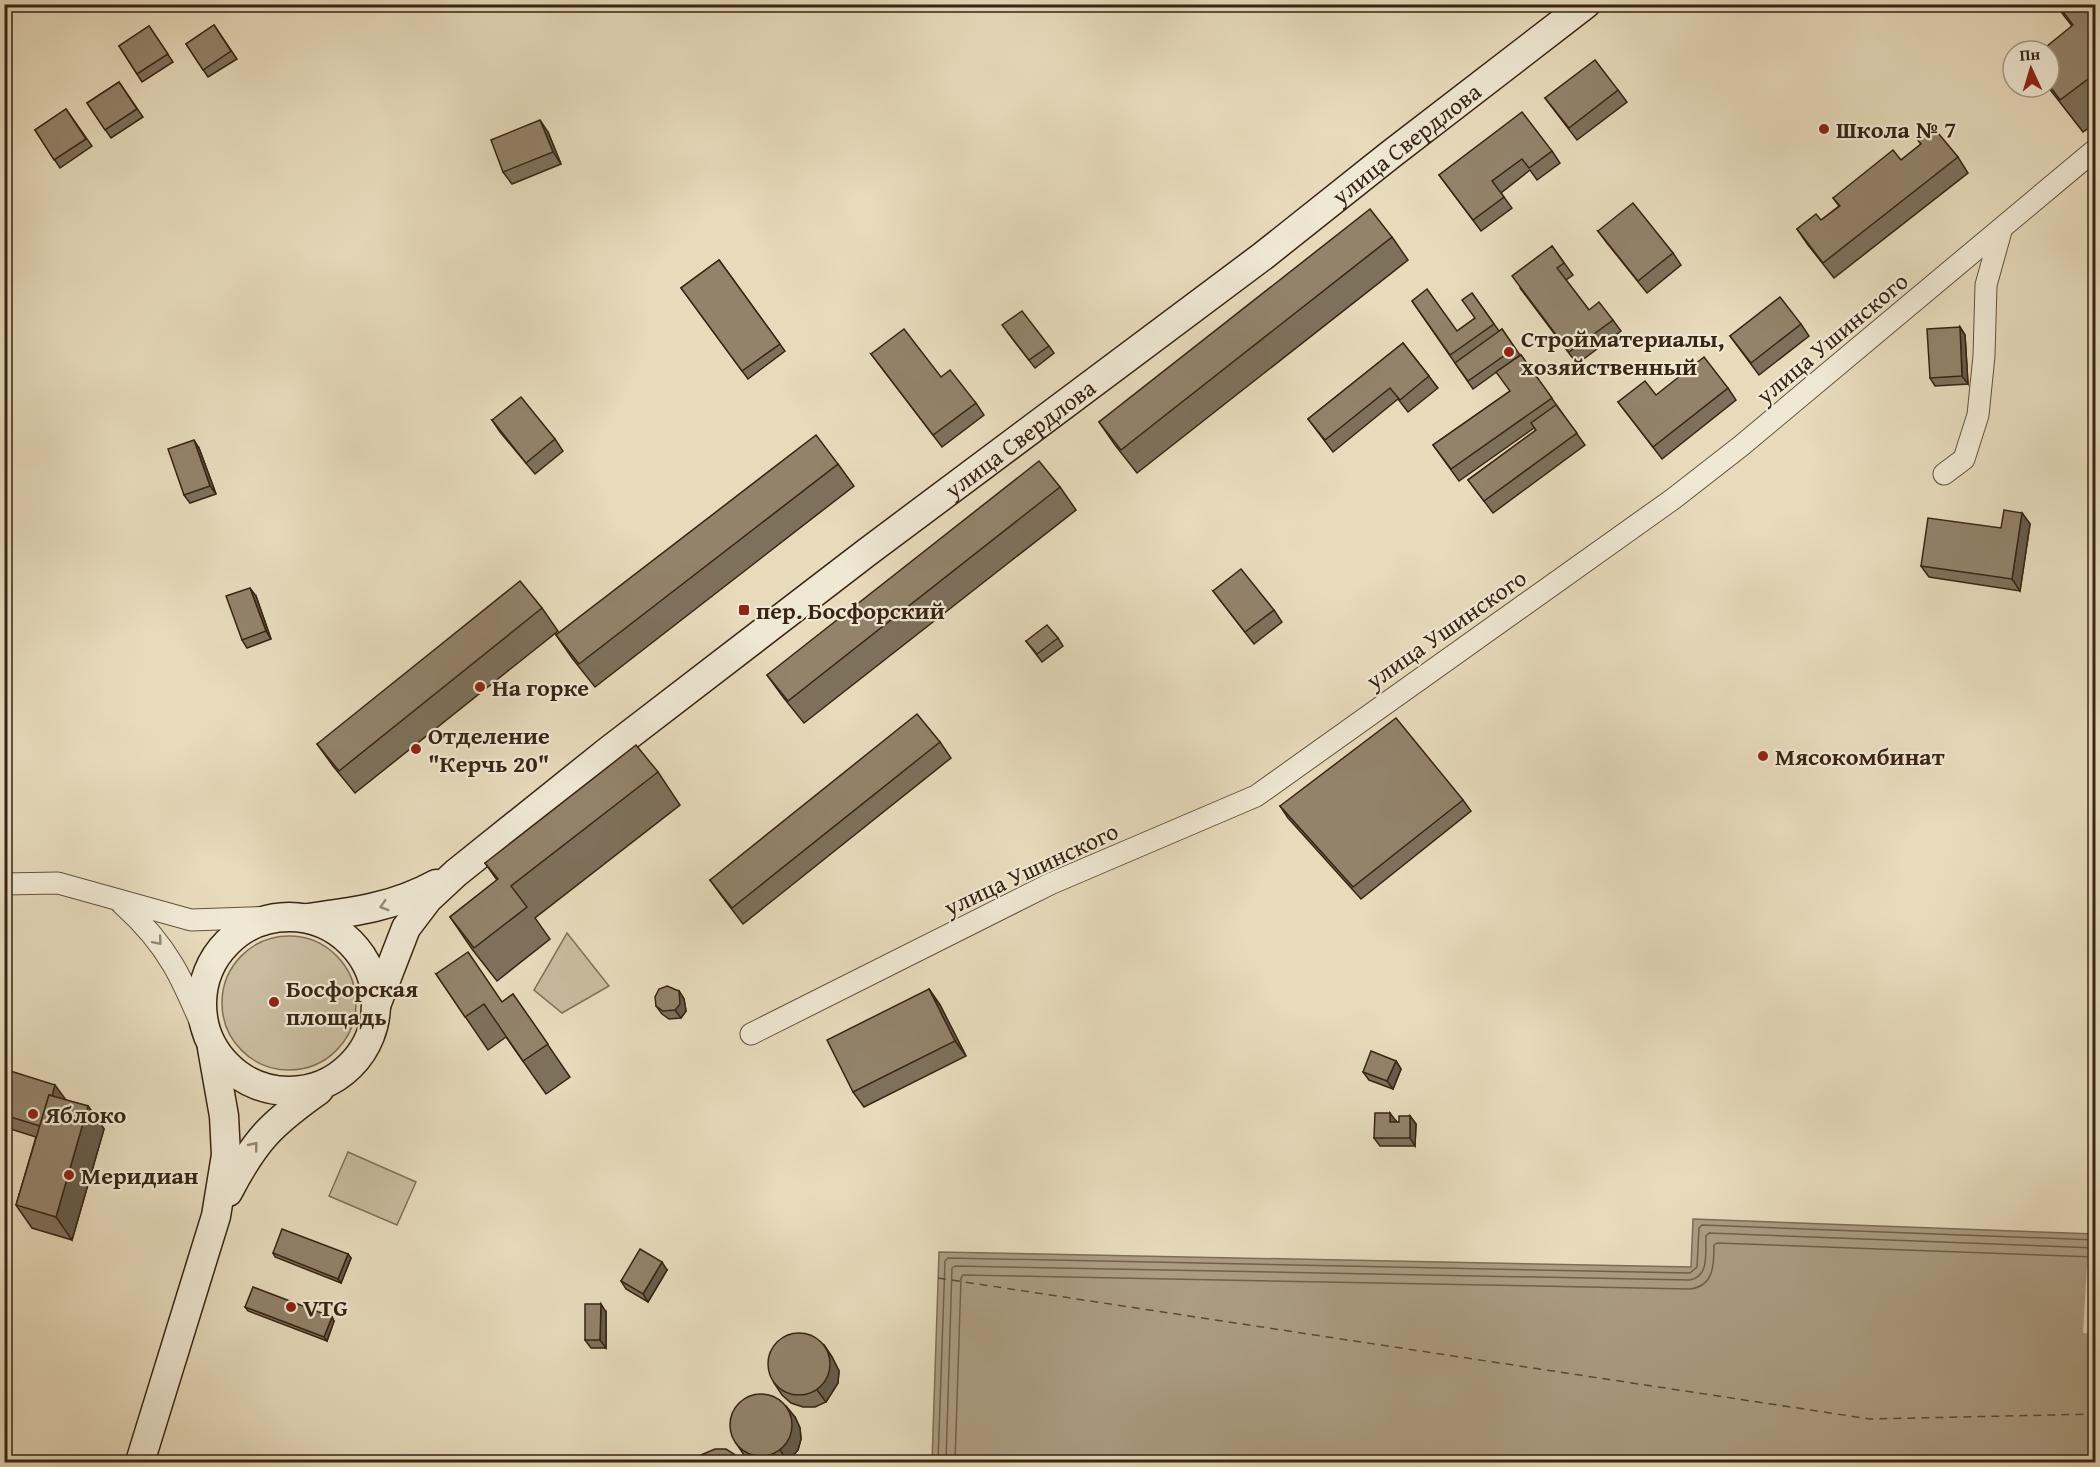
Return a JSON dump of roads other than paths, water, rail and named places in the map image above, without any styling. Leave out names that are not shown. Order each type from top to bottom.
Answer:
[{"type":"main road","name":"улица Свердлова","points":[[456,873],[820,589],[1263,256],[1389,154],[1586,4]]},
{"type":"main road","points":[[140,1462],[216,1215],[226,1155],[224,1116],[202,1013],[202,991],[210,964],[227,941],[250,925],[278,917],[307,918],[371,910],[399,902],[456,873]]},
{"type":"main road","points":[[216,1215],[249,1153],[265,1134],[283,1116],[359,1058],[373,1032],[377,1003],[406,928],[428,899],[456,873]]},
{"type":"main road","points":[[307,918],[335,929],[357,948],[372,974],[377,1003]]},
{"type":"main road","points":[[209,1042],[229,1069],[253,1084],[280,1092],[303,1091],[333,1080]]},
{"type":"street","name":"улица Ушинского","points":[[751,1034],[1050,884],[1256,796],[1672,499],[1741,446],[2001,231],[2096,149]]},
{"type":"street","points":[[1944,474],[1964,459],[1978,415],[1984,356],[1986,285],[2001,231]]},
{"type":"street","points":[[4,884],[58,883],[191,920],[278,917]]},
{"type":"street","points":[[117,899],[163,945],[188,991],[209,1042]]},
{"type":"water","points":[[1693,1219],[2095,1234],[2095,1462],[932,1462],[939,1252],[1691,1267]]},
{"type":"place","name":"Школа № 7","points":[[1824,129]]},
{"type":"place","name":"Стройматериалы, хозяйственный","points":[[1509,352]]},
{"type":"place","name":"пер. Босфорский","points":[[744,610]]},
{"type":"place","name":"На горке","points":[[480,687]]},
{"type":"place","name":"Отделение \"Керчь 20\"","points":[[416,749]]},
{"type":"place","name":"Мясокомбинат","points":[[1763,756]]},
{"type":"place","name":"Босфорская площадь","points":[[274,1002]]},
{"type":"place","name":"Яблоко","points":[[33,1114]]},
{"type":"place","name":"Меридиан","points":[[69,1175]]},
{"type":"place","name":"VTG","points":[[291,1307]]}]
